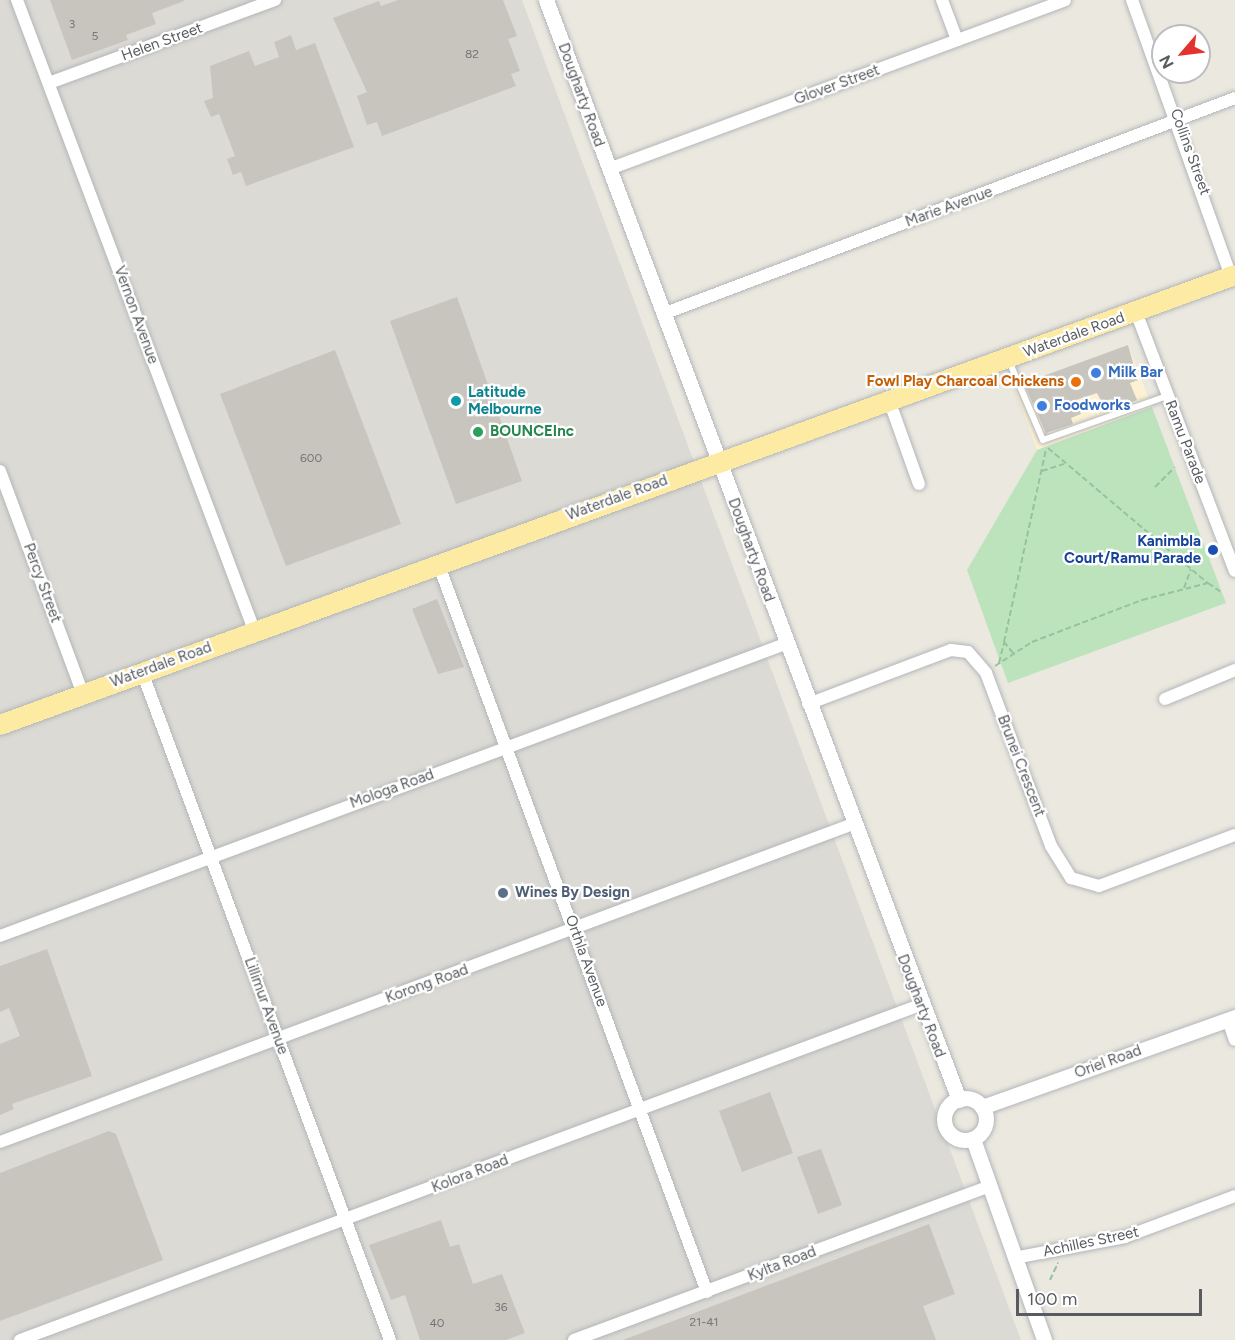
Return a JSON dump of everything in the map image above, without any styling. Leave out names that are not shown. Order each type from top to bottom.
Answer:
[{"type":"main road","name":"Waterdale Road","points":[[0,725],[438,563],[890,403],[1136,312],[1234,272]]},
{"type":"street","name":"Vernon Avenue","points":[[17,0],[254,630]]},
{"type":"street","name":"Helen Street","points":[[49,83],[274,0]]},
{"type":"street","name":"Dougharty Road","points":[[546,0],[920,1005],[959,1100]]},
{"type":"street","points":[[942,0],[957,40]]},
{"type":"street","name":"Glover Street","points":[[609,169],[1065,0]]},
{"type":"street","name":"Collins Street","points":[[1132,0],[1180,122],[1234,272]]},
{"type":"street","name":"Marie Avenue","points":[[663,314],[1180,122],[1235,98]]},
{"type":"street","name":"Ramu Parade","points":[[1136,312],[1235,571]]},
{"type":"street","points":[[890,403],[919,484]]},
{"type":"street","name":"Percy Street","points":[[0,471],[83,694]]},
{"type":"street","name":"Orthla Avenue","points":[[438,563],[575,929],[707,1292]]},
{"type":"street","name":"Mologa Road","points":[[0,936],[785,644]]},
{"type":"street","name":"Brunei Crescent","points":[[808,704],[951,650],[974,655],[986,673],[1051,846],[1071,878],[1099,885],[1235,835]]},
{"type":"street","points":[[1165,699],[1235,670]]},
{"type":"street","name":"Lillimur Avenue","points":[[142,672],[390,1340]]},
{"type":"street","name":"Korong Road","points":[[0,1142],[853,824]]},
{"type":"street","name":"Kolora Road","points":[[20,1340],[920,1005]]},
{"type":"street","points":[[1231,1018],[1235,1040]]},
{"type":"street","name":"Oriel Road","points":[[982,1107],[1231,1018]]},
{"type":"street","points":[[959,1100],[982,1107],[985,1124],[973,1139],[958,1139],[945,1125],[947,1109],[959,1100]]},
{"type":"street","points":[[973,1139],[1044,1340]]},
{"type":"street","name":"Kylta Road","points":[[574,1340],[990,1186]]},
{"type":"street","name":"Achilles Street","points":[[1014,1258],[1125,1237],[1235,1196]]},
{"type":"lane","points":[[1008,359],[1035,433],[1043,440],[1167,396]]},
{"type":"path","points":[[1043,440],[1046,447],[1221,592]]},
{"type":"path","points":[[999,663],[1046,447]]},
{"type":"path","points":[[1041,471],[1065,463]]},
{"type":"path","points":[[1155,487],[1175,467]]},
{"type":"path","points":[[1184,588],[1191,569]]},
{"type":"path","points":[[986,673],[1013,653],[1184,588],[1208,583]]},
{"type":"path","points":[[1004,642],[1013,653]]},
{"type":"path","points":[[1050,1280],[1058,1263]]},
{"type":"shaded area","points":[[0,0],[522,0],[1021,1340],[0,1340]]},
{"type":"shaded area","points":[[1128,345],[1152,407],[1037,450],[1014,387]]},
{"type":"green space","points":[[1152,407],[1226,603],[1008,683],[967,570],[1037,450]]},
{"type":"building","points":[[50,0],[184,1],[152,13],[156,24],[126,35],[128,40],[72,60]]},
{"type":"building","points":[[398,0],[503,0],[517,36],[508,39],[520,71],[511,74],[516,86],[382,136],[377,122],[367,125],[357,96],[367,92],[333,18],[379,1],[381,6]]},
{"type":"building","points":[[291,35],[296,50],[315,43],[354,147],[246,186],[241,172],[233,175],[227,159],[235,156],[219,114],[211,117],[204,101],[213,98],[210,66],[249,51],[255,66],[279,57],[274,42]]},
{"type":"building","name":"Latitude Melbourne","points":[[457,297],[522,481],[456,504],[390,321]]},
{"type":"building","points":[[1128,345],[1138,380],[1130,383],[1137,400],[1107,412],[1097,393],[1076,400],[1081,414],[1071,418],[1073,424],[1046,433],[1024,383]]},
{"type":"building","points":[[335,350],[401,524],[286,566],[220,394]]},
{"type":"building","points":[[437,599],[464,667],[438,674],[412,609]]},
{"type":"building","points":[[47,949],[92,1076],[12,1104],[14,1109],[0,1115],[0,1044],[20,1036],[9,1008],[0,1012],[0,966]]},
{"type":"building","points":[[770,1092],[793,1153],[742,1172],[719,1111]]},
{"type":"building","points":[[109,1131],[116,1134],[163,1260],[0,1321],[0,1173]]},
{"type":"building","points":[[821,1149],[842,1205],[818,1214],[797,1157]]},
{"type":"building","points":[[441,1220],[450,1247],[459,1244],[473,1284],[502,1274],[525,1333],[506,1340],[420,1340],[405,1295],[391,1300],[369,1245]]},
{"type":"building","points":[[929,1224],[955,1294],[923,1306],[936,1340],[623,1340]]},
{"type":"place","name":"Milk Bar","points":[[1096,373]]},
{"type":"place","name":"Fowl Play Charcoal Chickens","points":[[1076,382]]},
{"type":"place","name":"Latitude Melbourne","points":[[456,401]]},
{"type":"place","name":"Foodworks","points":[[1042,406]]},
{"type":"place","name":"BOUNCEInc","points":[[478,432]]},
{"type":"place","name":"Kanimbla Court/Ramu Parade","points":[[1213,550]]},
{"type":"place","name":"Wines By Design","points":[[503,893]]}]
